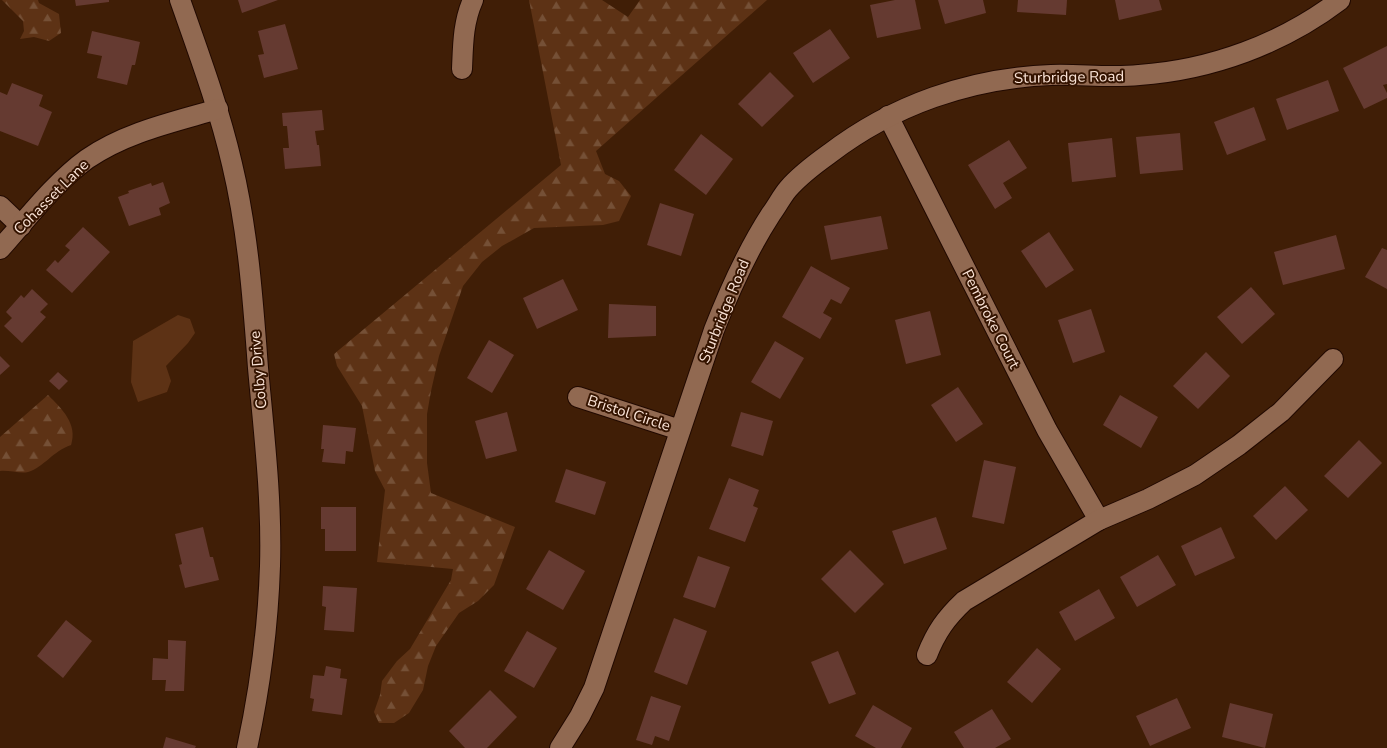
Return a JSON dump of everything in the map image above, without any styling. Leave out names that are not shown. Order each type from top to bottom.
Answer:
[{"type":"street","name":"Colby Drive","points":[[180,0],[218,109],[233,166],[243,219],[252,287],[268,490],[270,564],[266,631],[247,748]]},
{"type":"street","points":[[462,68],[464,31],[473,0]]},
{"type":"street","name":"Sturbridge Road","points":[[560,748],[580,716],[594,688],[714,330],[733,281],[758,234],[788,189],[813,166],[848,139],[909,106],[958,89],[1009,78],[1052,75],[1138,76],[1182,70],[1248,51],[1288,33],[1340,0]]},
{"type":"street","name":"Cohasset Lane","points":[[0,249],[73,171],[101,151],[122,140],[149,130],[218,109]]},
{"type":"street","name":"Pembroke Court","points":[[888,116],[1047,430],[1099,520]]},
{"type":"street","points":[[0,206],[21,226]]},
{"type":"street","points":[[927,655],[934,638],[947,618],[964,601],[1099,520],[1148,499],[1195,475],[1239,445],[1280,412],[1333,359]]},
{"type":"street","name":"Bristol Circle","points":[[578,397],[680,430]]},
{"type":"green space","points":[[2,0],[38,0],[39,3],[59,14],[61,33],[49,41],[34,37],[20,39],[24,31],[23,21]]},
{"type":"green space","points":[[529,0],[602,0],[628,17],[640,0],[767,0],[596,151],[605,174],[619,181],[631,196],[619,221],[603,225],[534,228],[502,246],[482,262],[463,286],[439,356],[427,414],[427,463],[431,493],[515,527],[494,585],[478,601],[459,613],[436,646],[428,666],[423,690],[409,713],[394,723],[379,723],[374,712],[380,695],[382,681],[397,661],[410,649],[451,580],[453,569],[377,562],[385,490],[375,471],[362,406],[337,366],[334,354],[561,165]]},
{"type":"green space","points":[[178,315],[190,319],[195,333],[166,366],[171,381],[167,392],[138,402],[131,382],[133,341]]},
{"type":"green space","points":[[48,395],[67,417],[73,437],[71,445],[59,451],[34,470],[22,473],[0,471],[0,437]]},
{"type":"building","points":[[75,0],[109,0],[109,2],[76,6]]},
{"type":"building","points":[[238,0],[278,0],[242,13]]},
{"type":"building","points":[[895,0],[915,0],[921,29],[877,38],[870,5]]},
{"type":"building","points":[[938,0],[983,0],[986,13],[945,24]]},
{"type":"building","points":[[1018,0],[1067,0],[1066,15],[1017,12]]},
{"type":"building","points":[[1115,0],[1159,0],[1162,10],[1119,20]]},
{"type":"building","points":[[285,24],[298,69],[264,78],[258,55],[264,54],[258,31]]},
{"type":"building","points":[[830,29],[850,58],[813,83],[793,53]]},
{"type":"building","points":[[92,31],[140,42],[135,65],[132,65],[127,85],[97,78],[102,56],[87,53]]},
{"type":"building","points":[[1387,46],[1387,84],[1383,85],[1387,98],[1364,109],[1343,68]]},
{"type":"building","points":[[770,72],[794,96],[762,127],[738,104]]},
{"type":"building","points":[[1328,80],[1339,111],[1287,130],[1276,99]]},
{"type":"building","points":[[12,83],[43,95],[39,106],[52,112],[38,146],[0,131],[0,92],[7,95]]},
{"type":"building","points":[[1254,107],[1266,140],[1227,155],[1214,122]]},
{"type":"building","points":[[322,110],[324,130],[315,131],[317,145],[319,145],[321,166],[285,169],[283,148],[289,148],[287,126],[283,126],[282,113]]},
{"type":"building","points":[[1180,133],[1183,170],[1140,174],[1136,137]]},
{"type":"building","points":[[701,134],[733,159],[706,195],[674,170]]},
{"type":"building","points":[[1112,138],[1116,177],[1072,182],[1068,143]]},
{"type":"building","points":[[1009,140],[1027,168],[1003,183],[1012,198],[995,209],[968,165]]},
{"type":"building","points":[[163,182],[170,203],[159,208],[161,215],[129,226],[118,197],[129,193],[128,191],[151,183],[152,186]]},
{"type":"building","points":[[660,203],[694,214],[681,256],[647,245]]},
{"type":"building","points":[[881,216],[888,249],[831,260],[824,226]]},
{"type":"building","points":[[83,227],[110,252],[72,293],[46,270],[55,260],[58,263],[70,250],[65,246]]},
{"type":"building","points":[[1049,232],[1074,270],[1046,288],[1021,251]]},
{"type":"building","points":[[1336,235],[1345,269],[1283,285],[1274,252]]},
{"type":"building","points":[[1382,248],[1387,250],[1387,289],[1365,277]]},
{"type":"building","points":[[811,266],[850,288],[841,304],[831,299],[823,313],[832,318],[820,339],[782,317]]},
{"type":"building","points":[[563,279],[578,310],[537,329],[523,298]]},
{"type":"building","points":[[1251,287],[1275,314],[1242,344],[1217,317]]},
{"type":"building","points":[[32,289],[48,304],[40,312],[46,317],[22,343],[4,326],[12,318],[6,312],[21,295],[24,298]]},
{"type":"building","points":[[609,304],[656,306],[656,336],[608,338]]},
{"type":"building","points":[[1091,309],[1105,352],[1073,363],[1058,320]]},
{"type":"building","points":[[930,311],[941,355],[906,364],[895,320]]},
{"type":"building","points":[[489,340],[514,355],[492,393],[467,378]]},
{"type":"building","points":[[775,341],[804,358],[780,399],[751,382]]},
{"type":"building","points":[[1206,352],[1230,376],[1198,409],[1173,386]]},
{"type":"building","points":[[0,356],[10,366],[0,375]]},
{"type":"building","points":[[58,372],[68,381],[59,390],[49,381]]},
{"type":"building","points":[[958,387],[983,424],[956,442],[931,405]]},
{"type":"building","points":[[1120,395],[1158,417],[1141,448],[1103,425]]},
{"type":"building","points":[[507,412],[517,451],[486,459],[475,421]]},
{"type":"building","points":[[741,412],[773,421],[763,456],[731,446]]},
{"type":"building","points":[[323,425],[356,428],[353,452],[346,451],[345,464],[322,462],[324,449],[321,449]]},
{"type":"building","points":[[1359,440],[1382,463],[1348,498],[1324,476]]},
{"type":"building","points":[[984,460],[1016,467],[1004,524],[972,517]]},
{"type":"building","points":[[566,469],[606,482],[595,515],[555,502]]},
{"type":"building","points":[[729,478],[759,490],[753,506],[758,508],[745,542],[709,529]]},
{"type":"building","points":[[1285,486],[1308,510],[1276,540],[1253,516]]},
{"type":"building","points":[[321,507],[356,507],[356,551],[325,551],[325,529],[321,529]]},
{"type":"building","points":[[936,517],[947,549],[904,564],[892,531]]},
{"type":"building","points":[[203,527],[210,557],[213,557],[219,580],[185,588],[179,565],[182,564],[175,534]]},
{"type":"building","points":[[1221,527],[1235,558],[1195,576],[1181,546]]},
{"type":"building","points":[[549,550],[585,571],[563,610],[526,589]]},
{"type":"building","points":[[850,550],[884,584],[855,613],[821,579]]},
{"type":"building","points":[[1158,555],[1176,585],[1137,607],[1120,577]]},
{"type":"building","points":[[698,556],[730,567],[715,608],[683,597]]},
{"type":"building","points":[[323,586],[357,588],[354,632],[324,630],[326,607],[322,606]]},
{"type":"building","points":[[1099,589],[1115,618],[1075,641],[1059,612]]},
{"type":"building","points":[[674,618],[707,631],[687,685],[654,672]]},
{"type":"building","points":[[66,620],[92,641],[63,678],[37,656]]},
{"type":"building","points":[[527,631],[557,648],[534,688],[504,671]]},
{"type":"building","points":[[168,640],[186,641],[184,691],[165,691],[166,680],[152,680],[153,658],[168,659]]},
{"type":"building","points":[[1037,648],[1061,669],[1032,703],[1007,682]]},
{"type":"building","points":[[838,651],[856,694],[829,704],[811,662]]},
{"type":"building","points":[[326,666],[341,669],[340,678],[347,679],[342,715],[312,711],[314,699],[310,698],[313,675],[324,676]]},
{"type":"building","points":[[490,690],[517,717],[487,748],[465,748],[449,731]]},
{"type":"building","points":[[651,696],[681,706],[669,741],[655,736],[652,745],[636,740]]},
{"type":"building","points":[[1177,698],[1191,728],[1150,746],[1136,716]]},
{"type":"building","points":[[1230,703],[1273,714],[1265,748],[1222,737]]},
{"type":"building","points":[[873,705],[912,728],[901,748],[876,748],[855,736]]},
{"type":"building","points":[[992,709],[1011,739],[995,748],[964,748],[954,732]]},
{"type":"building","points":[[166,737],[196,746],[195,748],[163,748]]}]
